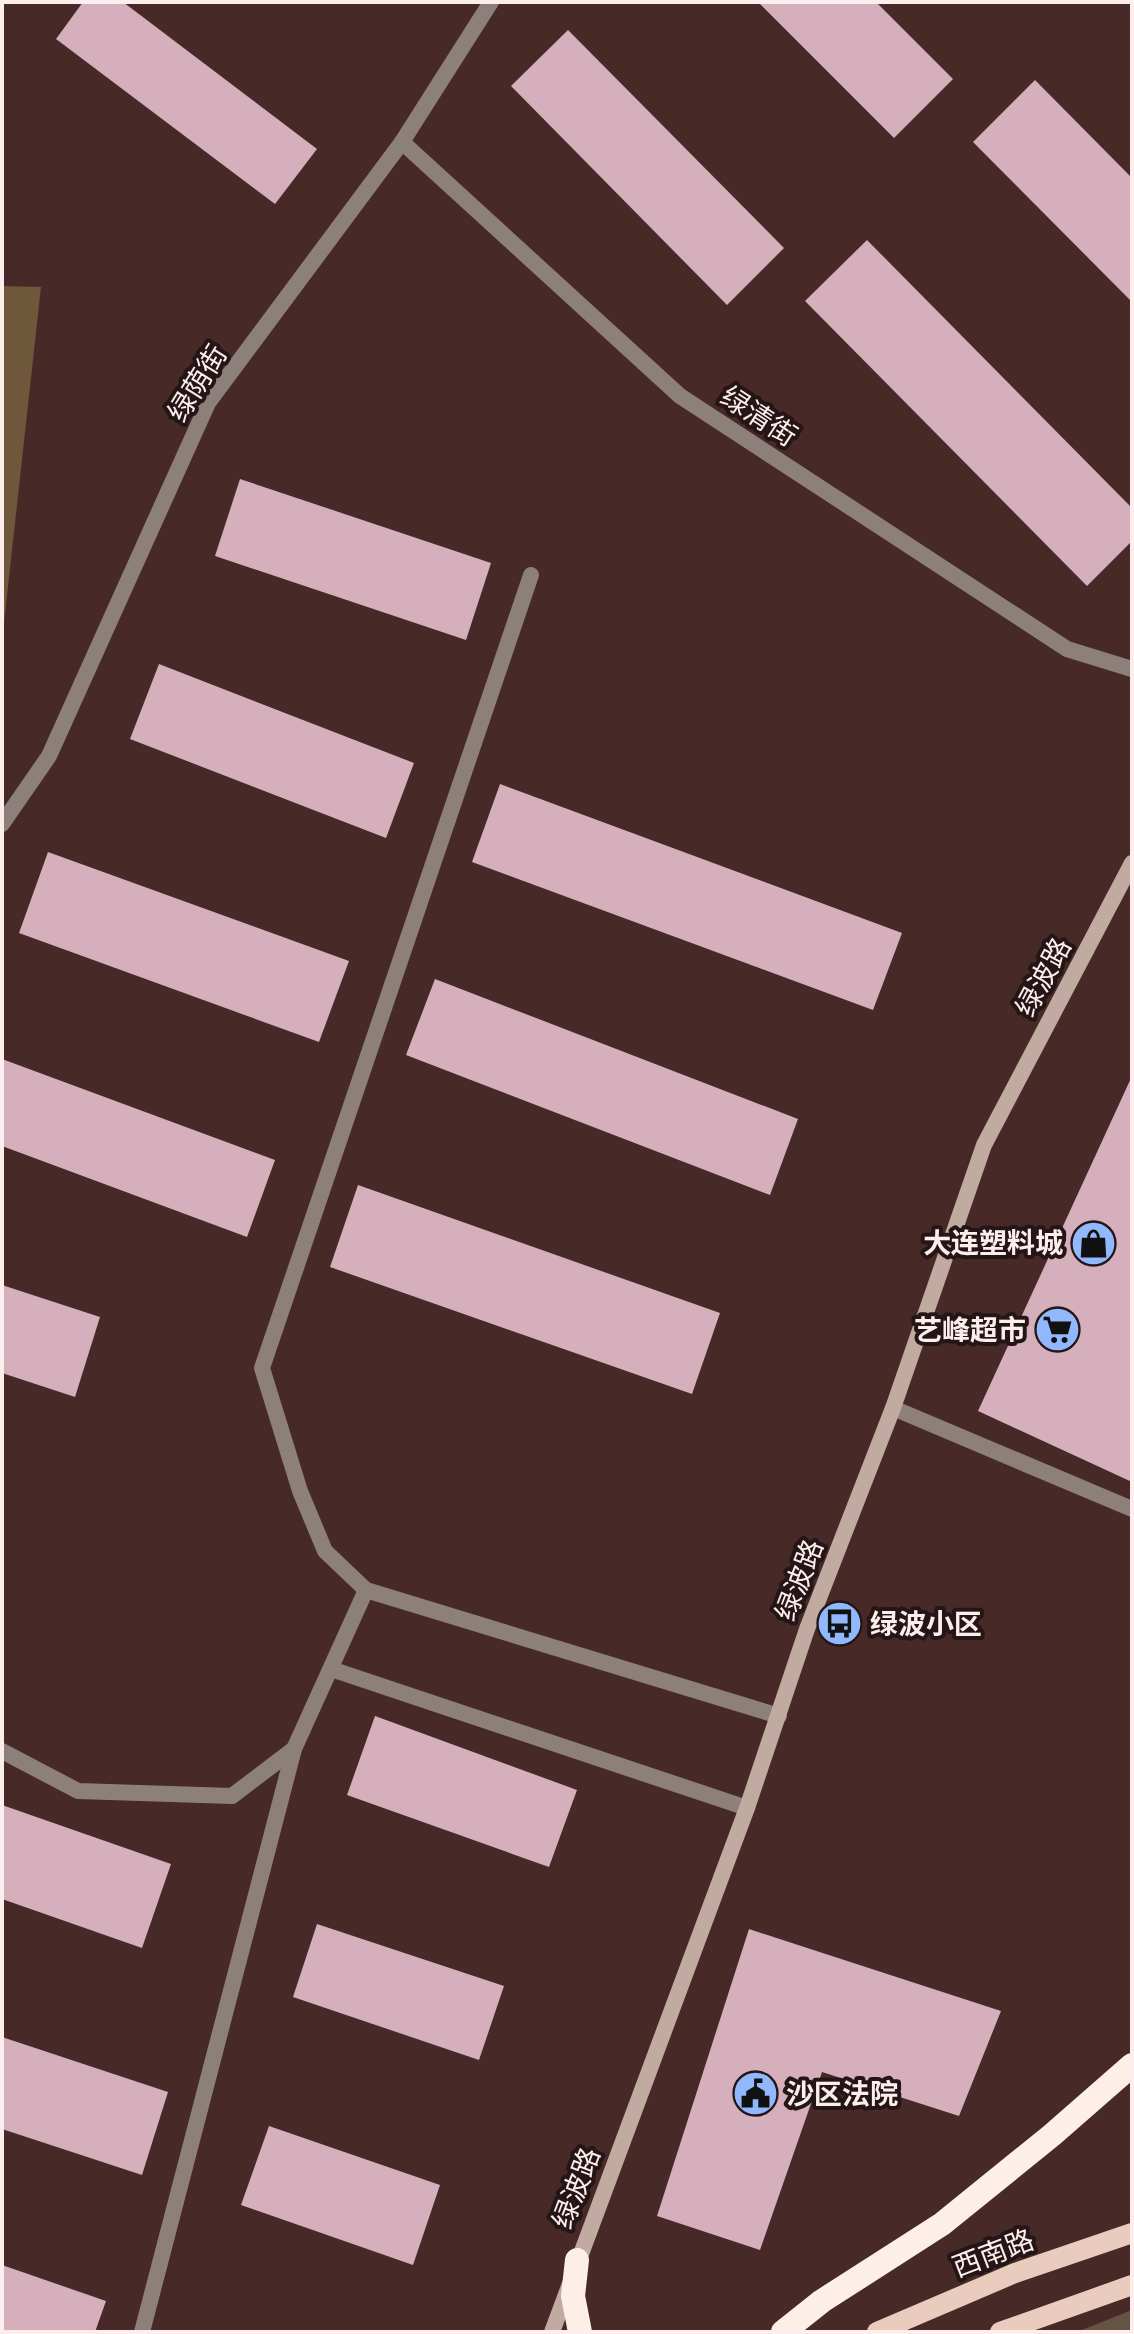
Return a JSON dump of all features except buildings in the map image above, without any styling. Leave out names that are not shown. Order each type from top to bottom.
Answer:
[{"type":"highway","points":[[783,2332],[822,2301],[942,2224],[1132,2065]]},
{"type":"highway","points":[[577,2260],[573,2296],[580,2332]]},
{"type":"main road","name":"西南路","points":[[877,2332],[1015,2273],[1132,2233]]},
{"type":"main road","points":[[1000,2332],[1132,2285]]},
{"type":"street","name":"绿荫街","points":[[2,824],[49,756],[208,403],[402,142],[491,2]]},
{"type":"street","name":"绿清街","points":[[402,142],[680,396],[1067,649],[1132,669]]},
{"type":"street","points":[[531,575],[262,1368],[300,1491],[325,1551],[366,1590],[779,1716]]},
{"type":"street","name":"绿波路","points":[[552,2332],[747,1808],[807,1629],[893,1408],[984,1145],[1132,863]]},
{"type":"street","points":[[893,1408],[1132,1509]]},
{"type":"street","points":[[142,2332],[294,1749],[366,1590]]},
{"type":"street","points":[[331,1669],[747,1808]]},
{"type":"street","points":[[2,1751],[78,1791],[232,1796],[294,1749]]},
{"type":"shaded area","points":[[2,286],[41,287],[2,641]]},
{"type":"shaded area","points":[[1132,2310],[1132,2332],[1077,2332]]},
{"type":"place","name":"大连塑料城","points":[[1094,1243]]},
{"type":"place","name":"艺峰超市","points":[[1057,1330]]},
{"type":"place","name":"绿波小区","points":[[839,1624]]},
{"type":"place","name":"沙区法院","points":[[755,2094]]}]
